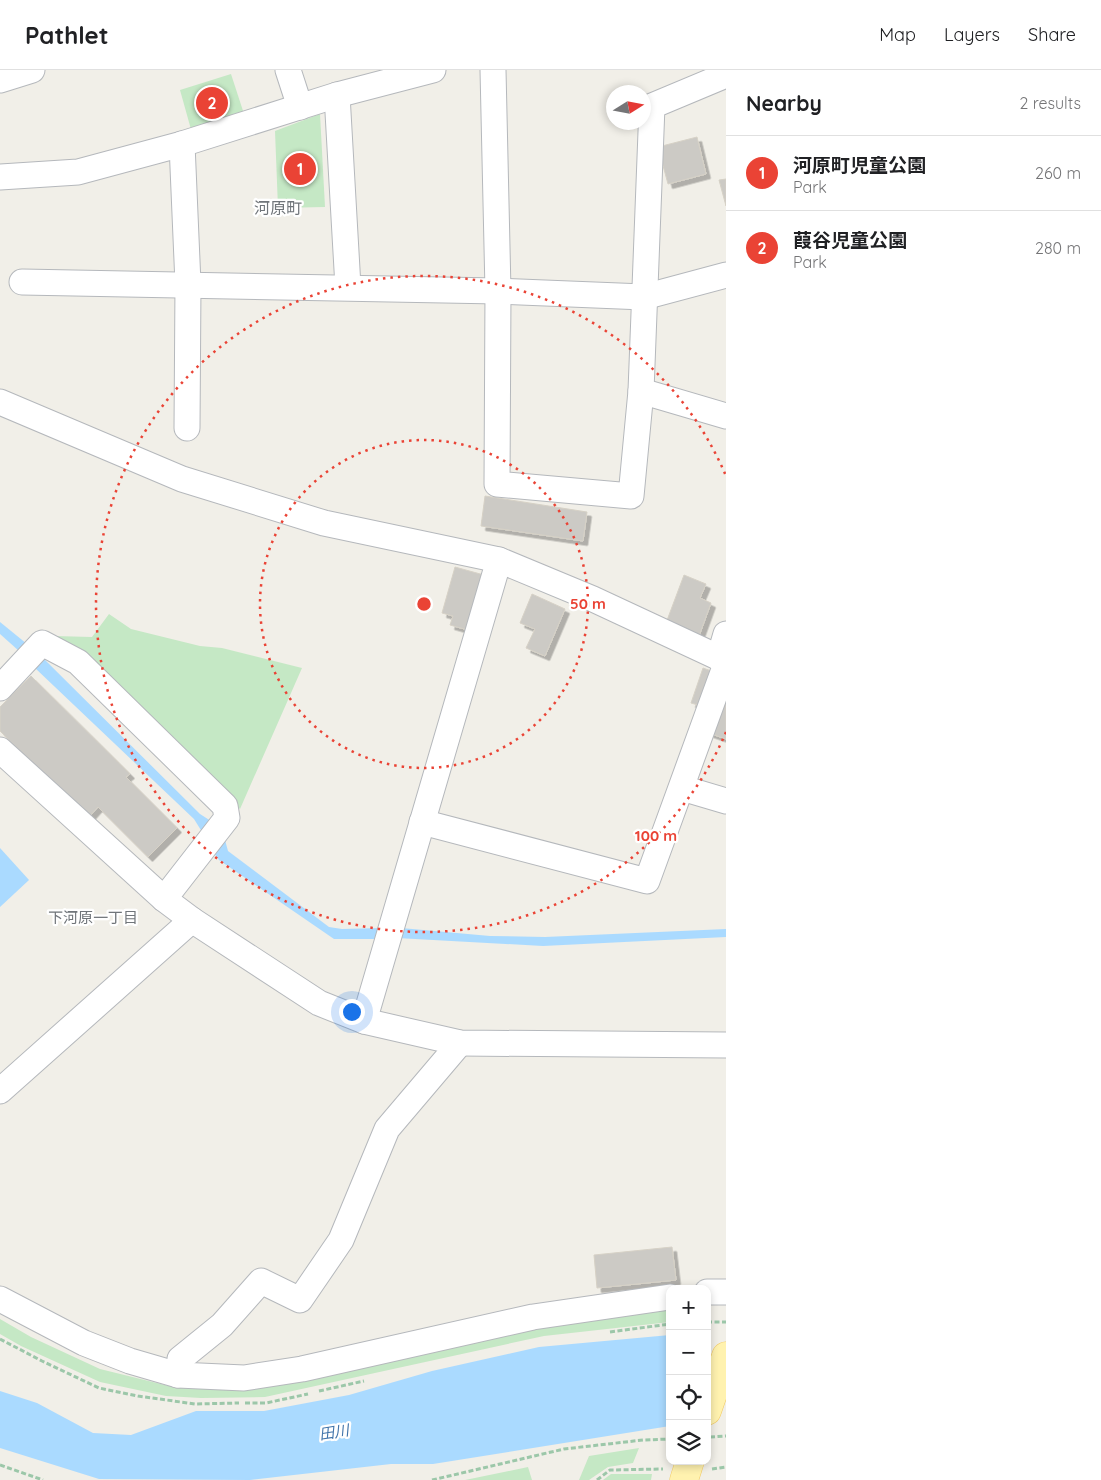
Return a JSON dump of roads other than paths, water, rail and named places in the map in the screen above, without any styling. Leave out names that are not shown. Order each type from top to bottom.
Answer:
[{"type":"main road","points":[[711,1399],[726,1356]]},
{"type":"street","points":[[0,80],[32,70]]},
{"type":"street","points":[[288,70],[300,107]]},
{"type":"street","points":[[0,177],[78,172],[182,144],[337,95],[433,70]]},
{"type":"street","points":[[493,70],[498,291],[497,484],[631,496],[641,390],[652,106],[726,75]]},
{"type":"street","points":[[337,95],[348,287]]},
{"type":"street","points":[[182,144],[188,284],[187,428]]},
{"type":"street","points":[[22,282],[348,287],[498,291],[644,298],[726,275]]},
{"type":"street","points":[[641,390],[726,416]]},
{"type":"street","points":[[0,402],[182,479],[324,523],[499,560],[593,599],[724,661]]},
{"type":"street","points":[[364,1021],[499,560]]},
{"type":"street","points":[[422,822],[647,881],[682,788],[724,661],[726,634]]},
{"type":"street","points":[[0,688],[42,643],[78,662],[225,806],[227,818],[164,899]]},
{"type":"street","points":[[0,750],[164,899],[192,920],[319,1003],[364,1021],[460,1043],[726,1045]]},
{"type":"street","points":[[682,788],[726,801]]},
{"type":"street","points":[[1,1088],[192,920]]},
{"type":"street","points":[[178,1375],[180,1359],[222,1325],[261,1281],[300,1300],[341,1240],[387,1129],[460,1043]]},
{"type":"street","points":[[711,1292],[726,1292]]},
{"type":"street","points":[[0,1299],[84,1343],[130,1361],[178,1375],[244,1378],[302,1369],[533,1317],[666,1298]]},
{"type":"water","points":[[0,622],[27,644],[19,651],[0,634]]},
{"type":"water","points":[[43,658],[200,814],[214,823],[204,835],[194,819],[35,668]]},
{"type":"water","points":[[225,840],[228,851],[329,927],[342,929],[382,928],[378,939],[334,939],[219,860],[214,853]]},
{"type":"water","points":[[0,848],[29,880],[0,907]]},
{"type":"water","points":[[401,928],[490,936],[545,937],[726,929],[726,937],[543,946],[397,938]]},
{"type":"water","name":"田川","points":[[666,1335],[666,1427],[433,1464],[391,1464],[250,1480],[99,1479],[0,1448],[0,1391],[37,1403],[93,1433],[131,1435],[196,1411],[264,1411],[349,1395],[432,1371],[539,1347]]},
{"type":"place","name":"葭谷児童公園","points":[[212,103]]},
{"type":"place","name":"河原町児童公園","points":[[300,169]]},
{"type":"district","name":"河原町","points":[[278,208]]},
{"type":"district","name":"下河原一丁目","points":[[93,917]]}]
